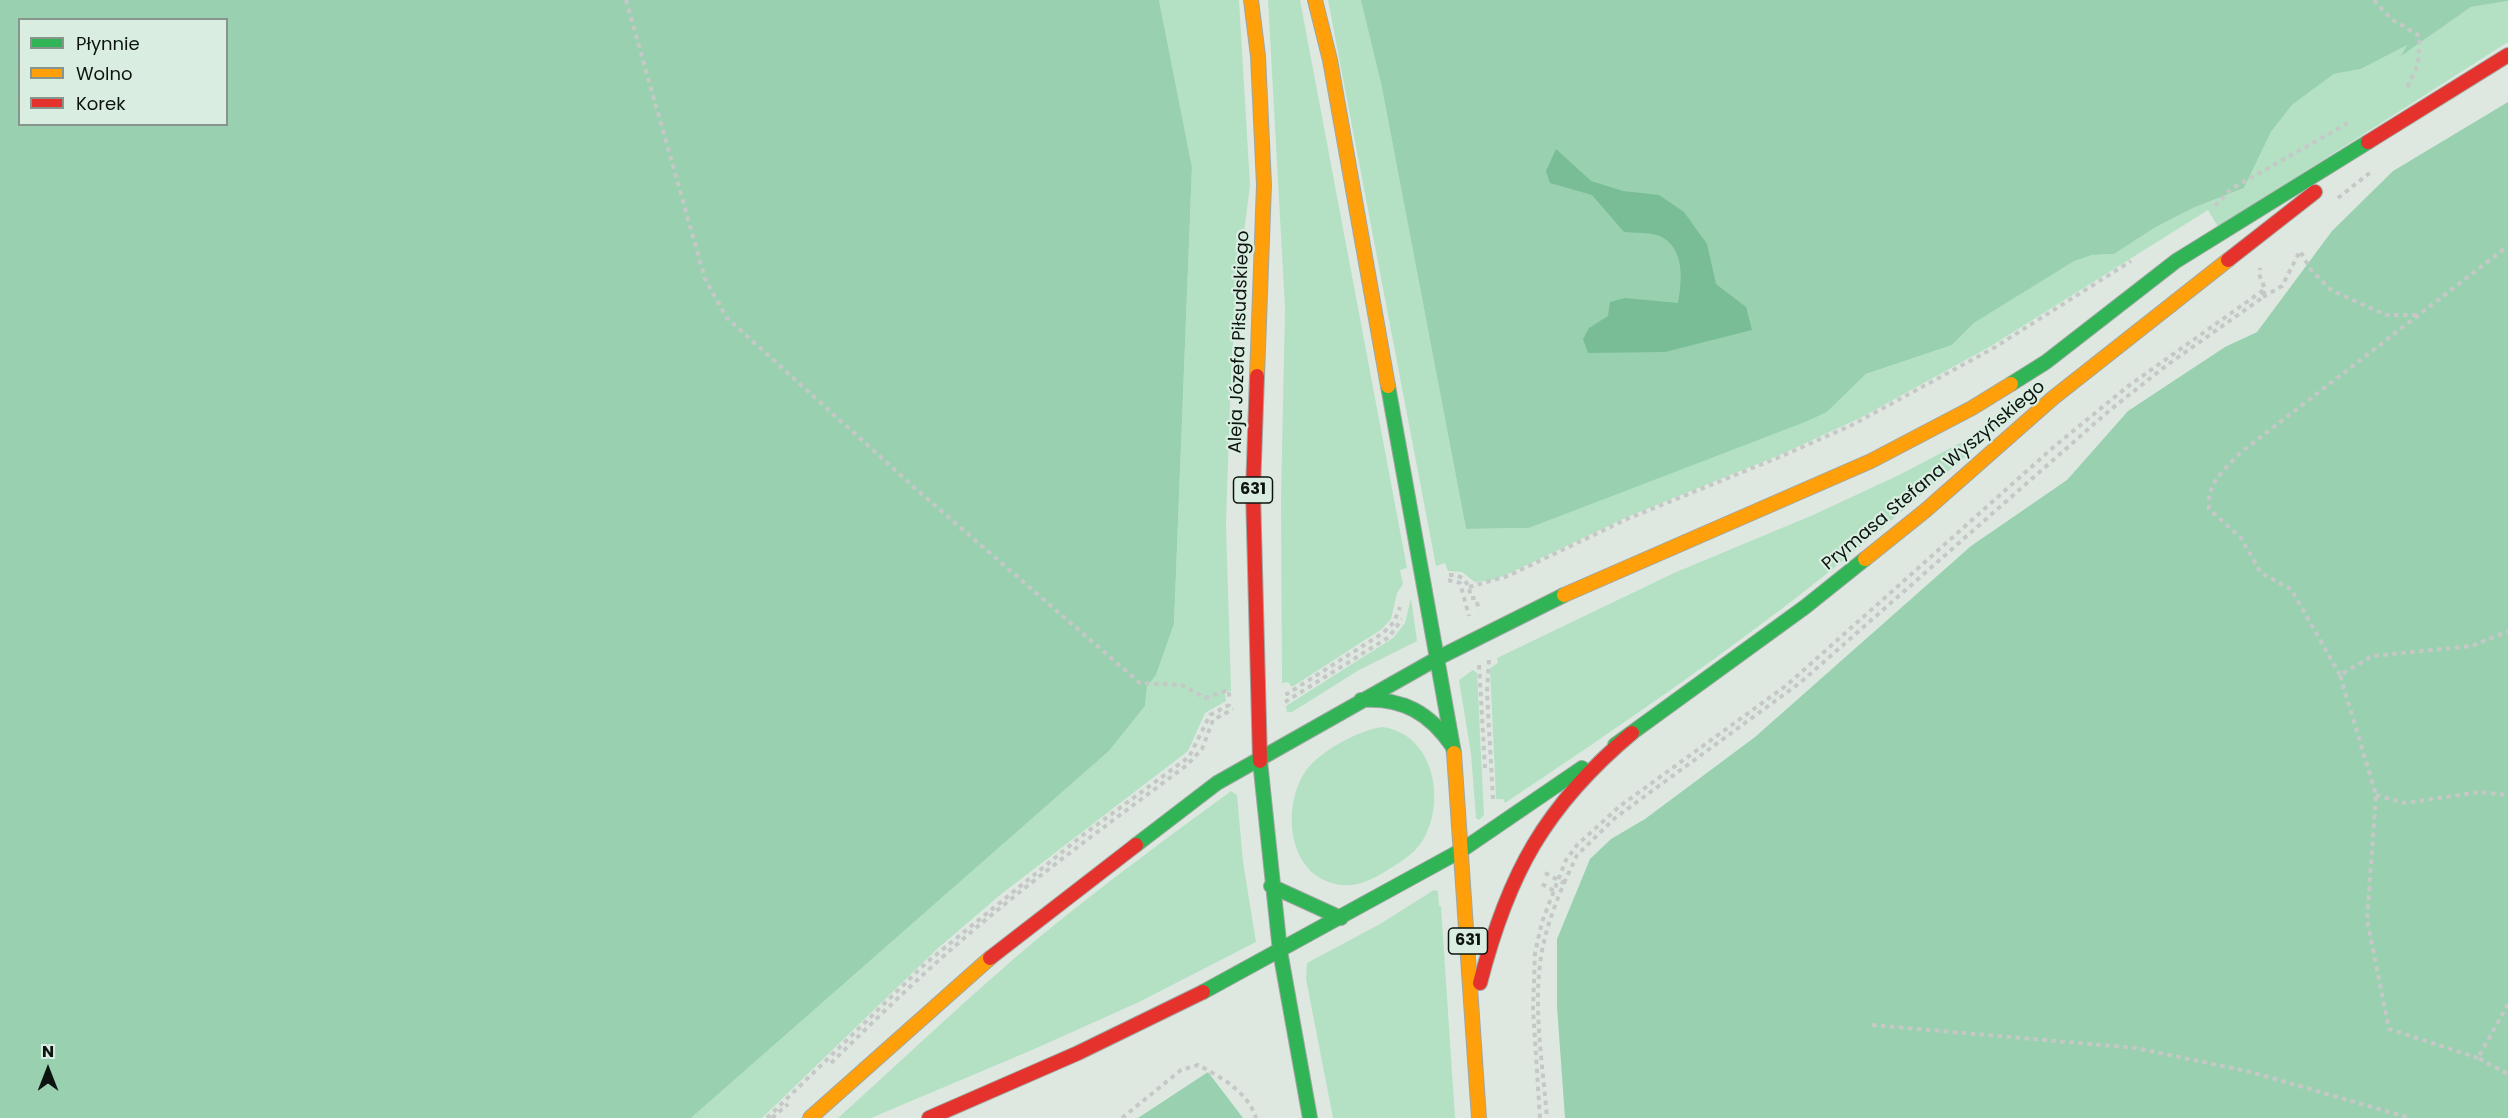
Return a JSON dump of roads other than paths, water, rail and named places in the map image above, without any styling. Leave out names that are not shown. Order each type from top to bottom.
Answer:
[{"type":"main road","name":"Aleja Józefa Piłsudskiego","points":[[1251,0],[1258,56],[1264,186],[1253,491],[1260,757]]},
{"type":"main road","name":"631","points":[[1315,0],[1330,60],[1453,747],[1479,1118]]},
{"type":"main road","name":"Prymasa Stefana Wyszyńskiego","points":[[810,1118],[1009,941],[1217,783],[1438,658],[1596,579],[1871,461],[1930,431],[2046,362],[2176,261],[2508,55]]},
{"type":"main road","name":"Prymasa Stefana Wyszyńskiego","points":[[929,1118],[1176,1007],[1462,850],[1632,733],[1824,593],[2112,351],[2416,113]]},
{"type":"main road","points":[[1361,700],[1392,700],[1418,710],[1438,725],[1453,747]]},
{"type":"main road","points":[[1474,1033],[1479,989],[1488,949],[1506,897],[1518,871],[1571,788],[1585,771],[1632,733]]},
{"type":"main road","name":"631","points":[[1260,757],[1271,886],[1280,951],[1310,1118]]},
{"type":"main road","points":[[1271,886],[1341,918]]}]
